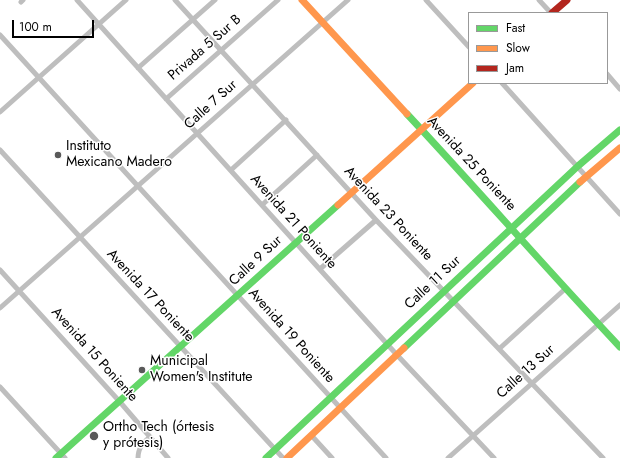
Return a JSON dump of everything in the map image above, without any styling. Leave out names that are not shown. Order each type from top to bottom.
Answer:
[{"type":"main road","name":"Avenida 25 Poniente","points":[[302,0],[512,228],[565,289],[599,323],[620,347]]},
{"type":"main road","points":[[552,12],[567,0]]},
{"type":"main road","name":"Calle 9 Sur","points":[[61,457],[180,347],[472,84]]},
{"type":"main road","name":"Calle 11 Sur","points":[[266,458],[578,166],[620,130]]},
{"type":"main road","name":"Calle 11 Sur","points":[[287,458],[587,176],[620,148]]},
{"type":"street","name":"Avenida 21 Poniente","points":[[77,0],[397,355],[494,458]]},
{"type":"street","points":[[0,112],[126,0]]},
{"type":"street","name":"Avenida 23 Poniente","points":[[175,0],[376,220],[603,458]]},
{"type":"street","points":[[138,68],[215,0]]},
{"type":"street","name":"Privada 5 Sur B","points":[[166,99],[278,0]]},
{"type":"street","name":"Calle 7 Sur","points":[[0,308],[348,0]]},
{"type":"street","points":[[426,0],[468,46]]},
{"type":"street","points":[[539,0],[550,12]]},
{"type":"street","name":"Avenida 19 Poniente","points":[[0,35],[386,458]]},
{"type":"street","points":[[608,75],[620,89]]},
{"type":"street","points":[[503,84],[620,214]]},
{"type":"street","points":[[230,170],[286,120]]},
{"type":"street","name":"Avenida 17 Poniente","points":[[0,150],[283,458]]},
{"type":"street","points":[[262,205],[317,154]]},
{"type":"street","points":[[320,270],[376,220]]},
{"type":"street","name":"Avenida 15 Poniente","points":[[0,270],[120,402],[168,458]]},
{"type":"street","points":[[499,349],[565,289]]},
{"type":"street","name":"Calle 13 Sur","points":[[448,458],[472,435],[620,305]]},
{"type":"street","points":[[0,387],[61,457]]},
{"type":"street","points":[[311,435],[332,458]]},
{"type":"street","points":[[138,458],[138,453],[141,446],[150,437]]},
{"type":"traffic: fast","points":[[407,114],[620,347]]},
{"type":"traffic: fast","points":[[266,458],[578,166],[620,130]]},
{"type":"traffic: fast","points":[[404,348],[580,182]]},
{"type":"traffic: fast","points":[[56,458],[338,205]]},
{"type":"traffic: slow","points":[[302,0],[407,114]]},
{"type":"traffic: slow","points":[[338,205],[472,84]]},
{"type":"traffic: slow","points":[[580,182],[620,148]]},
{"type":"traffic: slow","points":[[287,458],[404,348]]},
{"type":"traffic: jam","points":[[553,12],[567,0]]},
{"type":"place","name":"Instituto Mexicano Madero","points":[[58,155]]},
{"type":"place","name":"Municipal Women's Institute","points":[[142,370]]},
{"type":"place","name":"Ortho Tech (órtesis y prótesis)","points":[[94,436]]}]
